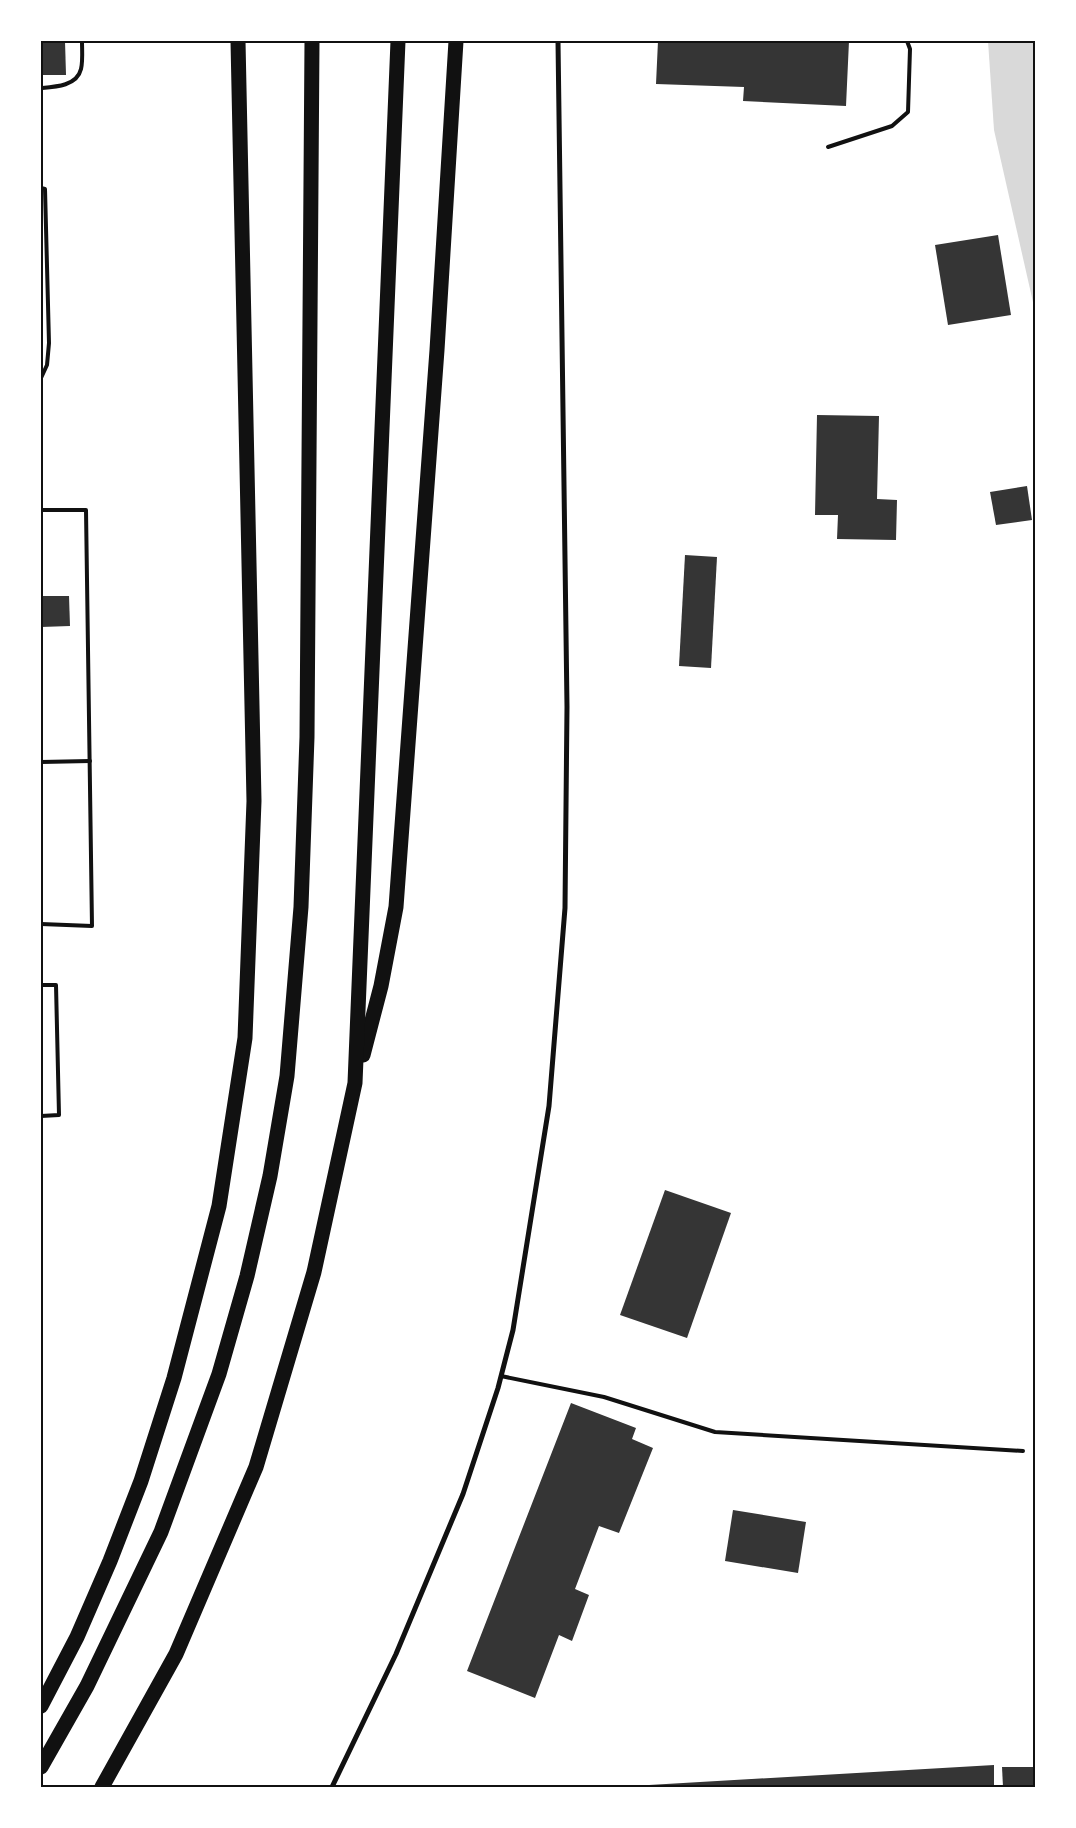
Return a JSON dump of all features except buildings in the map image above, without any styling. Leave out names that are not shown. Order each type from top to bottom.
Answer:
[{"type":"highway","points":[[41,1706],[76,1637],[110,1561],[141,1481],[174,1378],[220,1206],[245,1038],[254,801],[238,41]]},
{"type":"highway","points":[[41,1767],[87,1686],[161,1532],[219,1374],[246,1276],[270,1176],[286,1076],[301,907],[307,738],[312,41]]},
{"type":"highway","points":[[355,1083],[398,41]]},
{"type":"highway","points":[[102,1787],[176,1654],[256,1467],[314,1272],[355,1083],[381,986],[396,907],[437,350],[456,41]]},
{"type":"street","points":[[332,1787],[396,1654],[463,1494],[501,1376],[514,1330],[550,1106],[566,908],[567,707],[558,41]]},
{"type":"lane","points":[[41,88],[61,86],[76,79],[81,69],[82,41]]},
{"type":"lane","points":[[828,147],[892,126],[908,112],[910,49],[908,41]]},
{"type":"lane","points":[[41,188],[45,189],[49,343],[47,365],[41,378]]},
{"type":"lane","points":[[41,510],[86,510],[92,926],[41,924]]},
{"type":"lane","points":[[41,762],[90,761]]},
{"type":"lane","points":[[41,985],[56,985],[59,1115],[41,1116]]},
{"type":"lane","points":[[501,1376],[604,1397],[715,1432],[1023,1451]]},
{"type":"shaded area","points":[[988,41],[1035,41],[1035,311],[994,130]]}]
